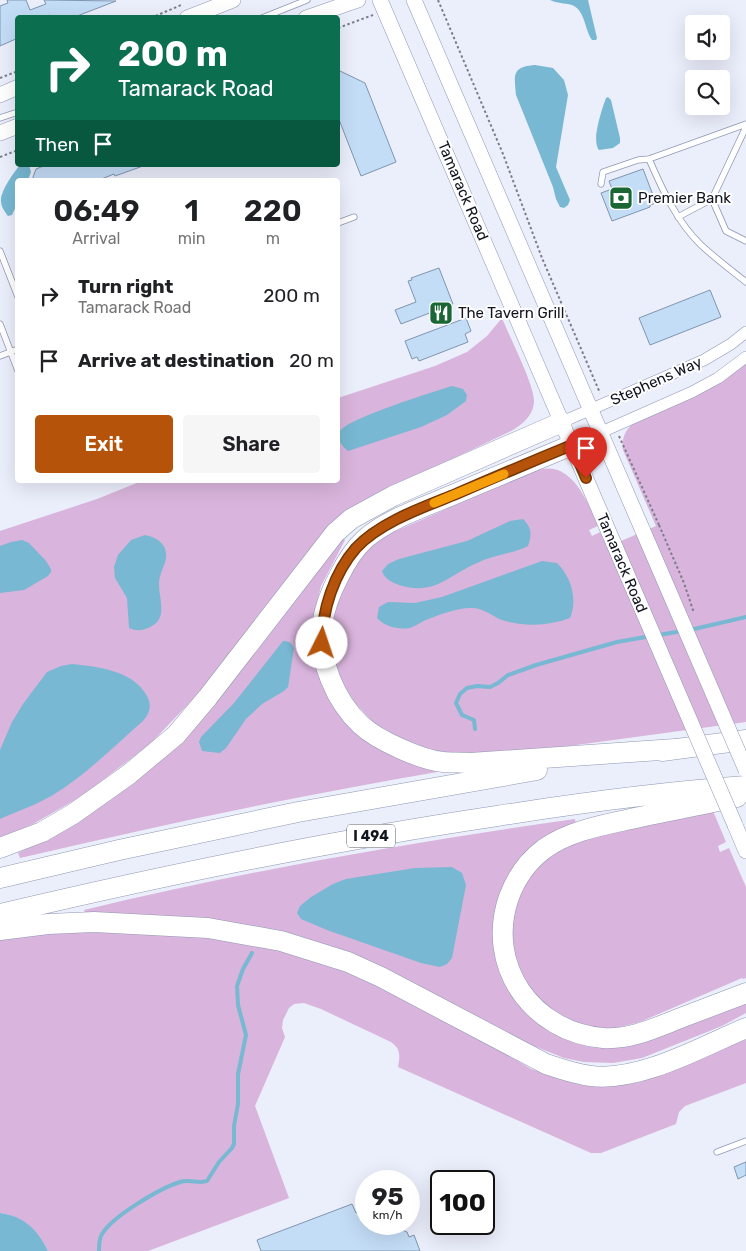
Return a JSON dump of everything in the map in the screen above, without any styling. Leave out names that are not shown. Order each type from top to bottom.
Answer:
[{"type":"highway","points":[[0,848],[42,832],[73,814],[128,775],[176,735],[335,533],[351,519],[393,496],[562,422]]},
{"type":"highway","points":[[572,445],[423,508],[379,529],[366,538],[344,565],[325,611],[322,626],[322,643],[329,672],[341,699],[361,726],[407,752],[442,762],[488,762],[675,749]]},
{"type":"highway","name":"I 494","points":[[0,878],[340,804],[508,775],[746,740]]},
{"type":"highway","name":"I 494","points":[[0,914],[160,877],[348,840],[552,808],[696,790],[746,786]]},
{"type":"highway","points":[[746,795],[607,824],[572,834],[552,844],[528,863],[515,884],[504,913],[502,937],[510,973],[532,1006],[542,1015],[563,1028],[588,1036],[611,1038],[638,1034],[746,993]]},
{"type":"highway","points":[[0,930],[48,924],[94,922],[208,928],[280,940],[348,962],[381,977],[546,1064],[562,1070],[590,1076],[616,1076],[642,1071],[746,1028]]},
{"type":"street","points":[[186,10],[233,0]]},
{"type":"street","points":[[315,15],[358,0]]},
{"type":"street","name":"Tamarack Road","points":[[380,0],[746,851]]},
{"type":"street","name":"Tamarack Road","points":[[414,0],[598,407],[601,433],[746,770]]},
{"type":"street","points":[[0,95],[15,89]]},
{"type":"street","points":[[0,133],[15,127]]},
{"type":"street","name":"Stephens Way","points":[[562,422],[704,360],[731,344],[746,332]]},
{"type":"street","name":"Stephens Way","points":[[572,445],[692,392],[718,378],[746,357]]},
{"type":"lane","points":[[270,15],[307,0]]},
{"type":"lane","points":[[0,118],[15,113]]},
{"type":"lane","points":[[601,184],[603,172],[638,160],[649,159],[746,125]]},
{"type":"lane","points":[[678,217],[712,200],[746,125]]},
{"type":"lane","points":[[649,159],[678,217],[700,244],[746,282]]},
{"type":"lane","points":[[712,200],[726,231],[746,240]]},
{"type":"lane","points":[[340,222],[354,217]]},
{"type":"lane","points":[[0,251],[15,289]]},
{"type":"lane","points":[[0,324],[15,364]]},
{"type":"lane","points":[[0,356],[15,350]]},
{"type":"lane","points":[[717,1152],[746,1142]]},
{"type":"path","points":[[438,0],[503,154],[598,407]]},
{"type":"path","points":[[164,15],[186,10]]},
{"type":"path","points":[[0,78],[15,72]]},
{"type":"path","points":[[0,157],[15,151]]},
{"type":"path","points":[[615,427],[659,525]]},
{"type":"shaded area","points":[[502,318],[526,373],[533,395],[534,402],[530,415],[513,430],[410,479],[314,544],[196,696],[150,744],[82,796],[33,824],[0,838],[0,531],[97,499],[137,483],[340,483],[340,397],[435,366],[467,352],[487,336]]},
{"type":"shaded area","points":[[746,364],[746,722],[510,754],[473,755],[443,752],[423,747],[399,737],[374,723],[355,703],[343,684],[334,662],[330,629],[348,568],[382,537],[527,474],[547,469],[562,472],[576,484],[587,501],[598,526],[589,530],[592,536],[600,532],[607,547],[656,526],[623,450],[623,442],[627,431],[635,422],[724,380]]},
{"type":"shaded area","points":[[341,536],[345,540],[321,586],[313,620],[330,693],[443,771],[231,811],[20,858],[18,853],[37,843],[116,792]]},
{"type":"shaded area","points":[[713,811],[726,842],[718,846],[720,852],[729,848],[746,887],[746,978],[742,978],[640,1022],[616,1028],[581,1025],[553,1012],[524,983],[510,941],[516,896],[540,863],[574,841]]},
{"type":"shaded area","points":[[575,819],[576,825],[539,845],[496,949],[577,1042],[746,1003],[746,1013],[722,1026],[642,1058],[613,1063],[584,1062],[564,1058],[502,1033],[358,963],[86,915],[84,910],[328,858],[451,837]]},
{"type":"shaded area","points":[[98,929],[254,942],[345,969],[480,1038],[531,1069],[572,1082],[623,1085],[640,1082],[746,1039],[746,1083],[685,1106],[679,1112],[676,1124],[601,1153],[591,1153],[398,1067],[399,1053],[397,1047],[391,1042],[321,1009],[304,1003],[294,1004],[289,1008],[283,1020],[282,1028],[285,1037],[255,1106],[289,1198],[148,1251],[48,1251],[28,1225],[16,1217],[0,1213],[0,936]]},
{"type":"water","points":[[550,0],[588,0],[596,40],[592,40],[578,9],[572,5]]},
{"type":"water","points":[[535,65],[553,68],[564,80],[568,95],[556,167],[570,200],[564,208],[560,207],[556,199],[553,187],[516,95],[516,73],[522,68]]},
{"type":"water","points":[[608,97],[611,100],[620,143],[613,148],[599,150],[596,140],[598,125],[606,98]]},
{"type":"water","points":[[18,167],[30,167],[31,172],[29,178],[15,178],[15,208],[12,215],[8,216],[3,209],[1,197]]},
{"type":"water","points":[[452,386],[463,389],[467,395],[466,401],[447,415],[421,427],[348,451],[340,442],[340,431],[347,426],[359,419]]},
{"type":"water","points":[[523,519],[530,531],[528,546],[483,560],[432,586],[411,588],[399,585],[389,580],[382,571],[388,564],[399,559],[467,541],[510,521]]},
{"type":"water","points":[[145,535],[153,537],[160,542],[166,553],[159,580],[161,615],[155,625],[136,630],[129,628],[127,598],[115,578],[114,567],[118,555],[131,540]]},
{"type":"water","points":[[22,540],[29,543],[46,561],[51,572],[48,576],[24,590],[0,593],[0,546]]},
{"type":"water","points":[[542,561],[557,563],[569,581],[573,596],[570,618],[553,623],[528,625],[502,620],[479,609],[465,608],[453,610],[411,627],[396,628],[387,625],[377,618],[379,607],[388,602],[415,603],[442,597]]},
{"type":"water","points":[[283,641],[290,642],[294,648],[288,687],[262,704],[246,719],[226,748],[220,753],[202,751],[199,742],[201,737],[234,703]]},
{"type":"water","points":[[72,664],[114,671],[133,680],[141,687],[149,699],[150,709],[143,721],[77,779],[40,802],[0,819],[0,750],[12,722],[47,672]]},
{"type":"water","points":[[452,867],[462,873],[466,885],[452,958],[447,964],[440,967],[421,963],[327,930],[301,919],[297,913],[300,906],[311,897],[346,879],[415,868]]},
{"type":"water","points":[[0,1213],[16,1217],[29,1225],[40,1237],[48,1251],[0,1251]]},
{"type":"building","points":[[7,0],[26,0],[30,10],[46,4],[44,0],[116,1],[80,15],[15,15],[15,39],[0,46],[0,6],[8,3]]},
{"type":"building","points":[[340,71],[365,83],[396,162],[361,176],[340,122]]},
{"type":"building","points":[[41,167],[140,167],[104,178],[33,178],[36,169]]},
{"type":"building","points":[[643,169],[656,203],[612,221],[601,193],[612,189],[609,181]]},
{"type":"building","points":[[439,268],[453,304],[401,324],[395,310],[416,302],[408,281],[412,280],[411,278]]},
{"type":"building","points":[[710,290],[721,317],[650,345],[639,318]]},
{"type":"building","points":[[466,318],[471,331],[465,334],[468,342],[419,361],[417,357],[412,359],[405,341]]},
{"type":"building","points":[[746,1162],[746,1175],[738,1179],[734,1167]]},
{"type":"building","points":[[352,1204],[355,1211],[355,1235],[408,1235],[409,1237],[414,1235],[420,1251],[261,1251],[257,1240]]},
{"type":"waterway","points":[[690,630],[746,617]]},
{"type":"waterway","points":[[658,635],[683,631]]},
{"type":"waterway","points":[[475,729],[474,720],[462,715],[456,703],[460,694],[467,688],[477,686],[490,687],[508,675],[536,665],[617,642],[651,636]]},
{"type":"waterway","points":[[99,1251],[101,1236],[114,1220],[137,1204],[172,1185],[187,1181],[207,1181],[219,1162],[232,1148],[238,1104],[238,1074],[246,1035],[238,1005],[237,986],[243,969],[252,953]]},
{"type":"slow traffic","points":[[434,503],[504,474]]},
{"type":"place","name":"Premier Bank","points":[[621,198]]},
{"type":"place","name":"The Tavern Grill","points":[[441,313]]},
{"type":"route","points":[[322,643],[322,626],[325,611],[336,581],[344,565],[356,549],[366,538],[379,529],[437,502],[572,445],[586,478]]}]
